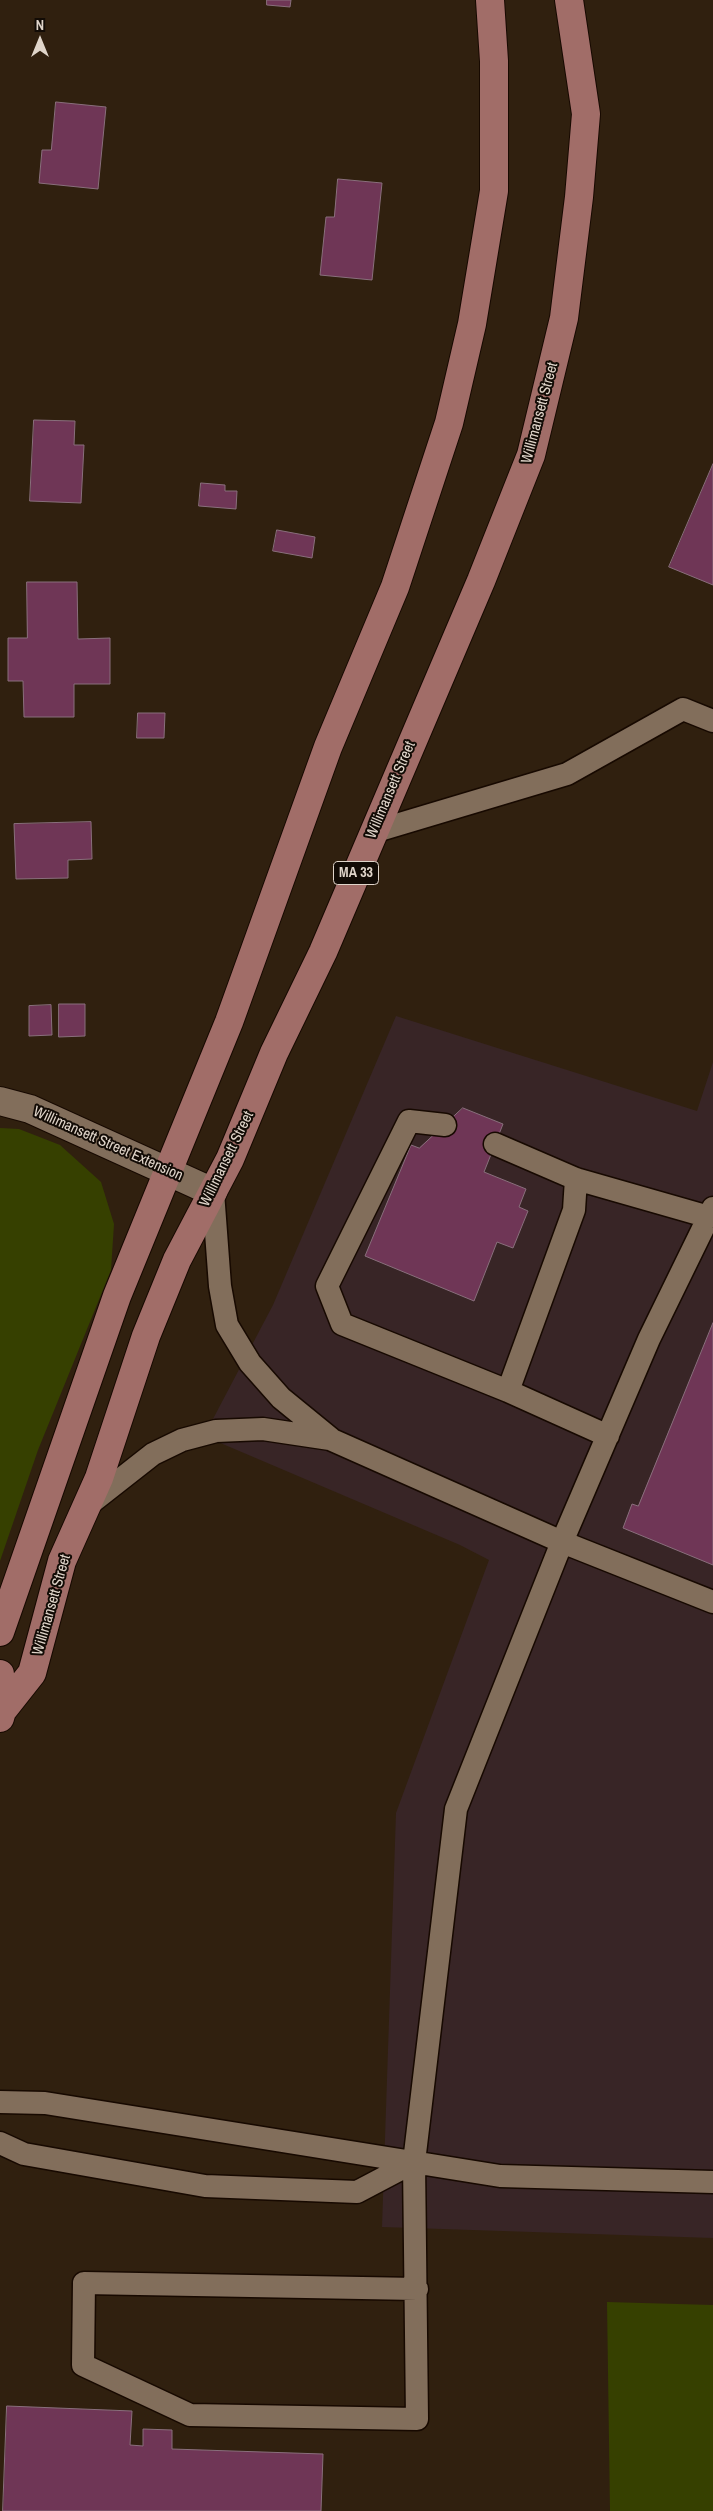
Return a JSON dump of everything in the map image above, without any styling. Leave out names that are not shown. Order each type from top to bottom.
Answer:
[{"type":"main road","points":[[0,1632],[117,1296],[229,1022],[328,747],[395,587],[449,423],[472,324],[494,191],[494,61],[490,0]]},
{"type":"main road","name":"Willimansett Street","points":[[1,1715],[32,1673],[62,1561],[99,1478],[146,1336],[177,1260],[230,1159],[274,1053],[323,952],[481,581],[531,455],[564,318],[579,196],[586,114],[569,0]]},
{"type":"main road","name":"Willimansett Street","points":[[0,1674],[1,1715]]},
{"type":"street","name":"Willimansett Street Extension","points":[[0,1101],[30,1109],[214,1192]]},
{"type":"lane","points":[[373,832],[567,774],[683,709],[713,721]]},
{"type":"lane","points":[[445,1125],[409,1121],[327,1286],[342,1324],[508,1392],[608,1436]]},
{"type":"lane","points":[[417,2290],[84,2283],[83,2365],[190,2415],[417,2419],[417,2290],[414,2162],[456,1809],[562,1542],[649,1339],[711,1212],[576,1180],[495,1144]]},
{"type":"lane","points":[[508,1392],[574,1210],[576,1180]]},
{"type":"lane","points":[[214,1192],[220,1286],[227,1325],[250,1363],[281,1398],[330,1439]]},
{"type":"lane","points":[[88,1505],[153,1454],[182,1440],[216,1431],[263,1429],[330,1439],[562,1542],[713,1602]]},
{"type":"lane","points":[[0,2102],[44,2103],[500,2176],[713,2182]]},
{"type":"lane","points":[[0,2143],[24,2154],[205,2186],[357,2192],[414,2162]]},
{"type":"shaded area","points":[[396,1016],[697,1111],[713,1062],[713,2238],[382,2227],[396,1813],[489,1560],[460,1545],[204,1436],[273,1305]]},
{"type":"green space","points":[[0,1128],[19,1129],[60,1145],[101,1182],[114,1224],[111,1270],[38,1450],[0,1561]]},
{"type":"green space","points":[[607,2302],[713,2305],[713,2511],[610,2511]]},
{"type":"building","points":[[267,0],[291,0],[290,7],[267,5]]},
{"type":"building","points":[[56,102],[106,107],[98,189],[39,183],[42,150],[51,150]]},
{"type":"building","points":[[338,179],[382,183],[372,280],[320,275],[326,217],[334,217]]},
{"type":"building","points":[[34,420],[75,421],[74,445],[84,445],[81,503],[30,501]]},
{"type":"building","points":[[713,464],[713,585],[669,567]]},
{"type":"building","points":[[201,483],[225,485],[225,491],[237,491],[236,509],[199,506]]},
{"type":"building","points":[[277,530],[315,537],[312,558],[273,551]]},
{"type":"building","points":[[27,582],[77,582],[78,639],[110,638],[110,684],[74,684],[74,717],[24,717],[23,681],[8,681],[8,638],[27,638]]},
{"type":"building","points":[[138,713],[165,713],[164,738],[137,738]]},
{"type":"building","points":[[91,822],[92,859],[68,860],[68,878],[16,879],[14,824]]},
{"type":"building","points":[[59,1004],[85,1004],[85,1036],[59,1037]]},
{"type":"building","points":[[51,1005],[52,1035],[29,1036],[29,1006]]},
{"type":"building","points":[[463,1108],[503,1124],[484,1172],[526,1189],[519,1207],[528,1211],[513,1248],[497,1242],[474,1301],[365,1256],[411,1145],[419,1148]]},
{"type":"building","points":[[713,1323],[713,1565],[623,1528],[632,1504],[638,1506]]},
{"type":"building","points":[[7,2406],[132,2411],[130,2445],[143,2446],[143,2429],[172,2430],[172,2449],[323,2454],[321,2511],[3,2511]]}]
